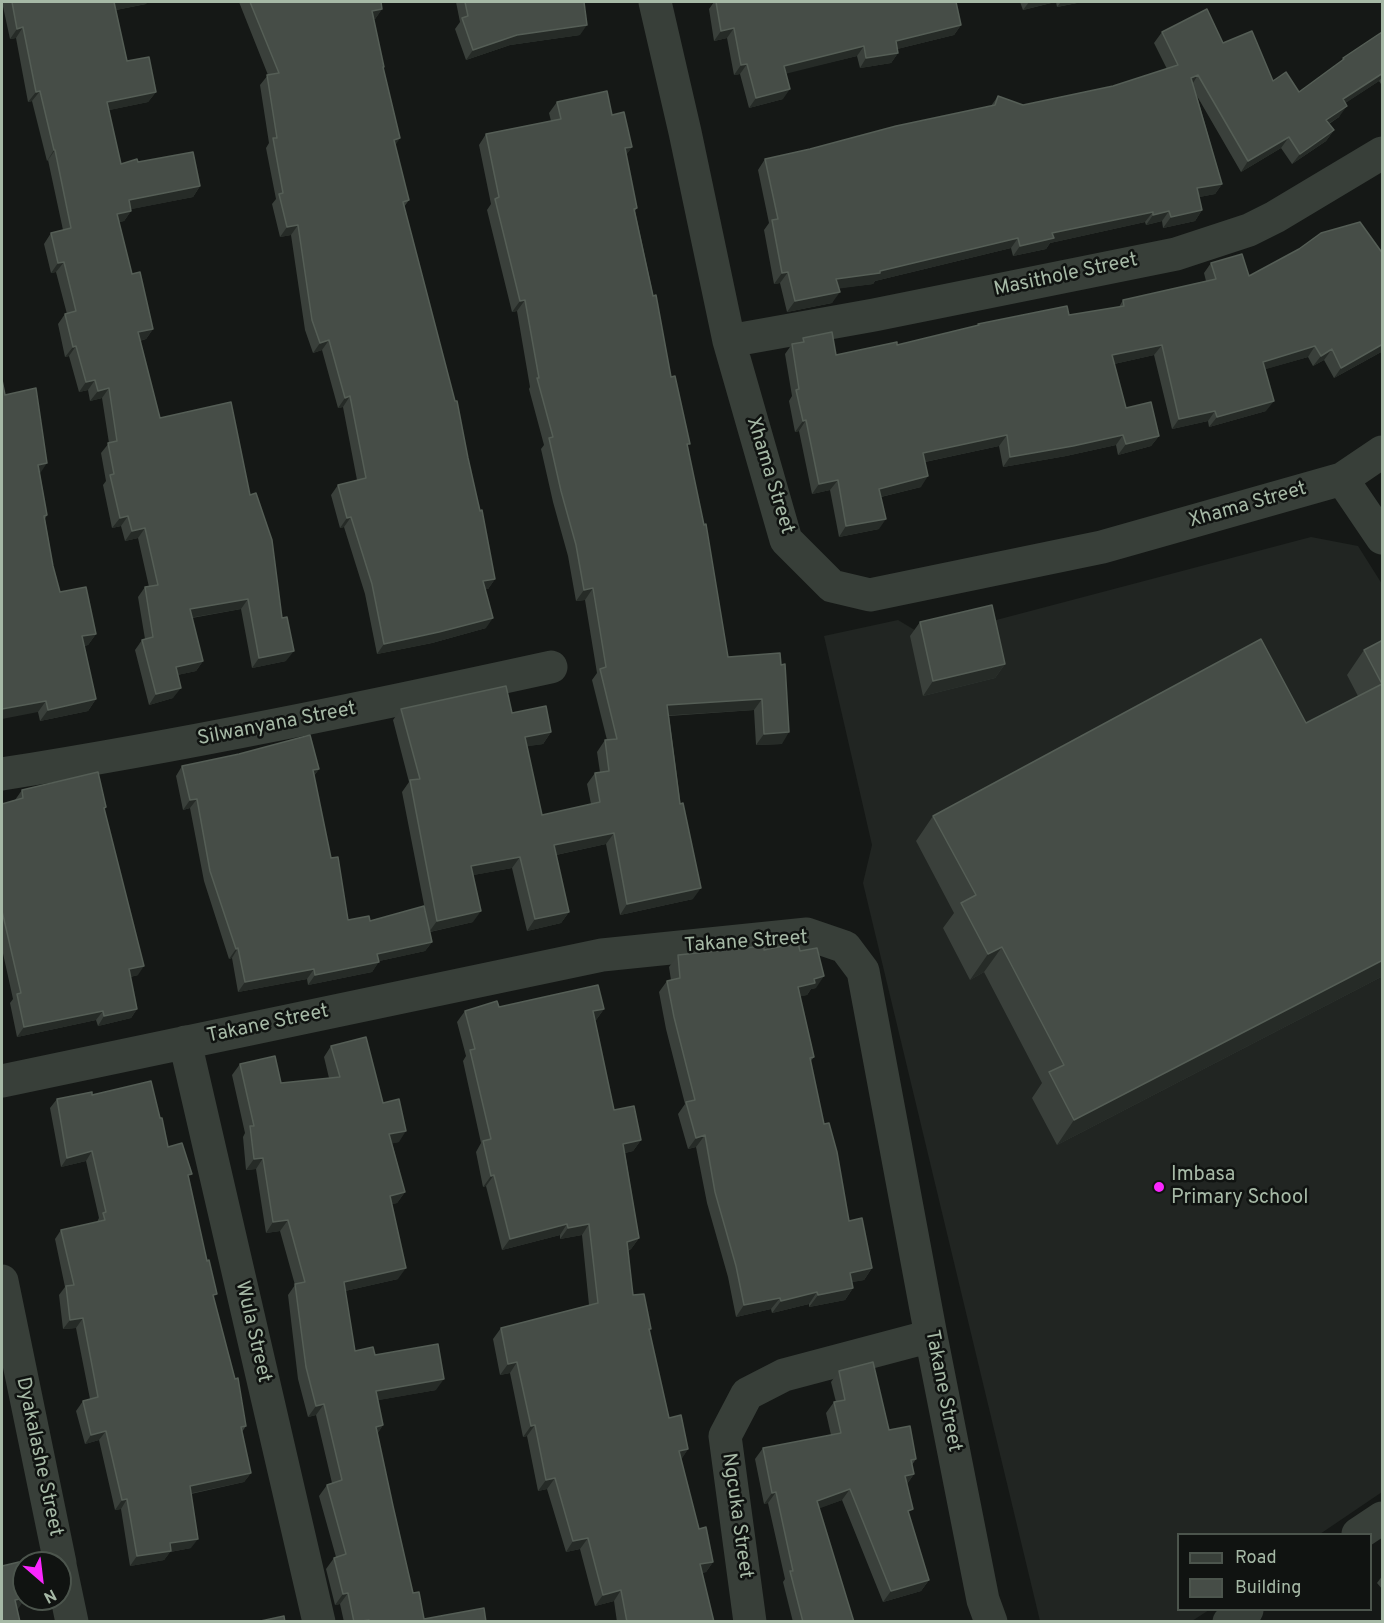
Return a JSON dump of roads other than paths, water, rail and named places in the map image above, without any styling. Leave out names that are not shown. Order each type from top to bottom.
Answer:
[{"type":"street","name":"Xhama Street","points":[[655,2],[686,132],[729,341],[786,540],[832,586],[870,595],[1102,547],[1342,479],[1383,452]]},
{"type":"street","name":"Masithole Street","points":[[729,341],[874,315],[1176,254],[1258,225],[1301,203],[1383,153]]},
{"type":"street","points":[[1342,479],[1383,538]]},
{"type":"street","name":"Silwanyana Street","points":[[2,774],[120,755],[340,713],[551,667]]},
{"type":"street","name":"Takane Street","points":[[2,1081],[602,956],[807,934],[845,947],[863,971],[931,1336],[983,1600],[991,1622]]},
{"type":"street","name":"Wula Street","points":[[185,1042],[320,1622]]},
{"type":"street","name":"Dyakalashe Street","points":[[2,1281],[57,1551]]},
{"type":"street","name":"Ngcuka Street","points":[[750,1622],[725,1436],[747,1394],[784,1375],[931,1336]]},
{"type":"street","points":[[1360,1533],[1383,1518]]},
{"type":"street","points":[[1229,1622],[1246,1611]]},
{"type":"place","name":"Imbasa Primary School","points":[[1159,1187]]}]
